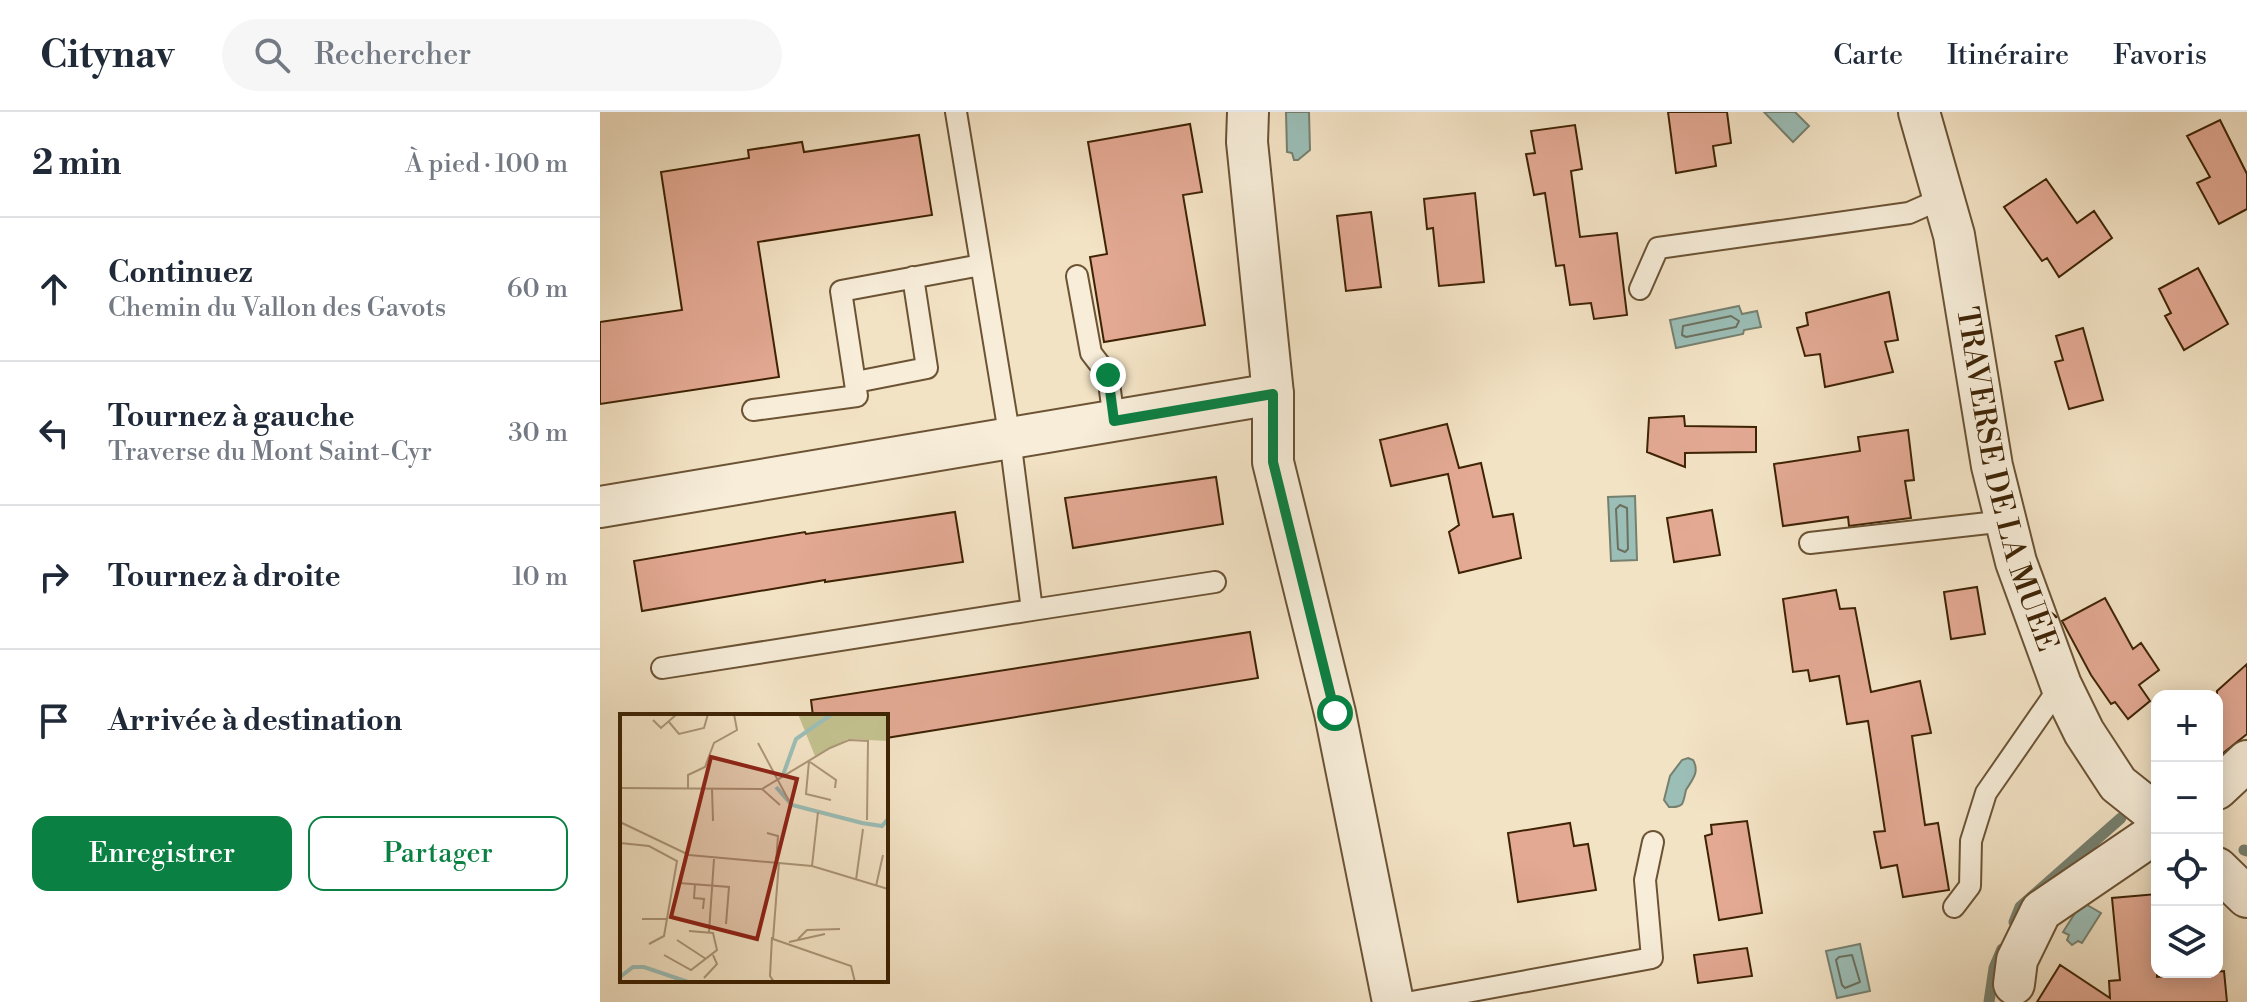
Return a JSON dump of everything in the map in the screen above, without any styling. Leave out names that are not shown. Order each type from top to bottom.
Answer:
[{"type":"street","points":[[1248,112],[1247,142],[1273,394],[1273,462],[1335,713],[1393,1002]]},
{"type":"street","name":"TRAVERSE DE LA MUÉE","points":[[1919,112],[1954,235],[1992,466],[2016,562],[2061,685],[2084,732],[2118,784],[2151,810]]},
{"type":"street","points":[[600,507],[1273,394]]},
{"type":"street","points":[[2223,783],[2247,761]]},
{"type":"street","points":[[2014,984],[2017,960],[2041,911],[2154,834]]},
{"type":"street","points":[[2223,874],[2247,897]]},
{"type":"lane","points":[[956,112],[1010,439],[1032,610]]},
{"type":"lane","points":[[1640,289],[1658,248],[1909,213],[1943,198]]},
{"type":"lane","points":[[753,410],[857,396],[841,291],[981,265]]},
{"type":"lane","points":[[1077,276],[1091,353],[1108,375],[1114,421]]},
{"type":"lane","points":[[856,382],[927,368],[913,277]]},
{"type":"lane","points":[[1810,543],[2006,521]]},
{"type":"lane","points":[[662,668],[1215,582]]},
{"type":"lane","points":[[1954,907],[1970,886],[1971,841],[1986,793],[2061,685]]},
{"type":"lane","points":[[1412,1002],[1652,958],[1645,880],[1653,842]]},
{"type":"water","points":[[1286,112],[1309,112],[1310,150],[1298,160],[1287,152]]},
{"type":"water","points":[[1764,112],[1795,112],[1809,126],[1793,142]]},
{"type":"water","points":[[1739,306],[1742,314],[1757,311],[1761,327],[1744,330],[1743,334],[1676,348],[1670,320]]},
{"type":"water","points":[[1635,496],[1637,560],[1611,561],[1608,497]]},
{"type":"water","points":[[1688,758],[1695,764],[1694,776],[1682,804],[1669,807],[1664,800],[1670,776],[1682,760]]},
{"type":"water","points":[[2082,902],[2101,913],[2082,943],[2078,941],[2072,945],[2067,940],[2069,935],[2063,932]]},
{"type":"water","points":[[1860,944],[1870,991],[1837,998],[1826,951]]},
{"type":"building","points":[[1668,112],[1727,112],[1731,143],[1713,146],[1716,166],[1676,173]]},
{"type":"building","points":[[2220,120],[2247,174],[2247,209],[2219,224],[2197,183],[2210,177],[2187,136]]},
{"type":"building","points":[[1190,124],[1202,192],[1183,195],[1205,325],[1104,342],[1090,257],[1107,254],[1088,142]]},
{"type":"building","points":[[1575,125],[1582,169],[1571,171],[1580,237],[1617,233],[1627,315],[1594,319],[1591,303],[1570,305],[1564,265],[1556,266],[1545,193],[1534,195],[1526,154],[1535,153],[1531,131]]},
{"type":"building","points":[[919,135],[932,215],[758,242],[779,377],[600,404],[600,322],[682,310],[661,172],[749,158],[748,150],[802,142],[804,152]]},
{"type":"building","points":[[2046,179],[2077,223],[2094,211],[2112,238],[2059,277],[2047,258],[2042,261],[2004,207]]},
{"type":"building","points":[[1475,193],[1484,282],[1439,286],[1433,228],[1427,229],[1424,199]]},
{"type":"building","points":[[1371,212],[1381,287],[1346,291],[1337,216]]},
{"type":"building","points":[[2198,268],[2228,324],[2184,350],[2165,316],[2171,313],[2159,289]]},
{"type":"building","points":[[1889,292],[1898,340],[1885,342],[1893,372],[1825,387],[1820,354],[1805,356],[1797,328],[1808,325],[1806,313]]},
{"type":"building","points":[[2083,328],[2103,400],[2069,409],[2055,362],[2063,360],[2056,336]]},
{"type":"building","points":[[1684,416],[1685,426],[1756,427],[1756,452],[1685,453],[1685,467],[1647,452],[1649,418]]},
{"type":"building","points":[[1447,424],[1459,468],[1481,463],[1493,517],[1513,514],[1521,558],[1459,573],[1449,532],[1459,525],[1448,474],[1391,486],[1380,440]]},
{"type":"building","points":[[1908,430],[1914,480],[1905,481],[1911,518],[1849,526],[1848,517],[1783,526],[1774,464],[1860,451],[1858,437]]},
{"type":"building","points":[[1216,477],[1223,524],[1073,548],[1065,498]]},
{"type":"building","points":[[1712,510],[1720,555],[1674,562],[1667,518]]},
{"type":"building","points":[[955,512],[963,562],[825,580],[642,611],[634,561],[805,532]]},
{"type":"building","points":[[1977,587],[1985,634],[1951,639],[1944,592]]},
{"type":"building","points":[[1836,590],[1840,609],[1855,608],[1871,692],[1920,681],[1931,733],[1912,736],[1925,825],[1938,823],[1949,890],[1903,897],[1897,865],[1881,868],[1874,832],[1885,831],[1868,721],[1847,724],[1839,676],[1810,681],[1808,670],[1793,672],[1783,599]]},
{"type":"building","points":[[2105,598],[2133,649],[2141,643],[2159,670],[2139,685],[2150,701],[2128,719],[2115,702],[2111,704],[2091,675],[2062,621]]},
{"type":"building","points":[[1250,632],[1258,678],[888,738],[888,714],[813,714],[811,700]]},
{"type":"building","points":[[2247,664],[2247,734],[2223,753],[2223,690],[2218,690]]},
{"type":"building","points":[[1747,821],[1762,913],[1719,920],[1705,836],[1712,834],[1711,825]]},
{"type":"building","points":[[1570,823],[1574,846],[1588,844],[1596,890],[1518,902],[1508,833]]},
{"type":"building","points":[[2151,895],[2151,978],[2223,978],[2224,971],[2227,1002],[2037,1002],[2060,965],[2110,998],[2109,981],[2120,980],[2112,898]]},
{"type":"building","points":[[1747,948],[1752,976],[1698,983],[1694,955]]},
{"type":"waterway","points":[[2014,922],[2020,907],[2121,818]]},
{"type":"waterway","points":[[1989,1002],[1994,968],[2002,949]]},
{"type":"route","points":[[1108,375],[1114,421],[1273,394],[1273,462],[1335,713]]}]
